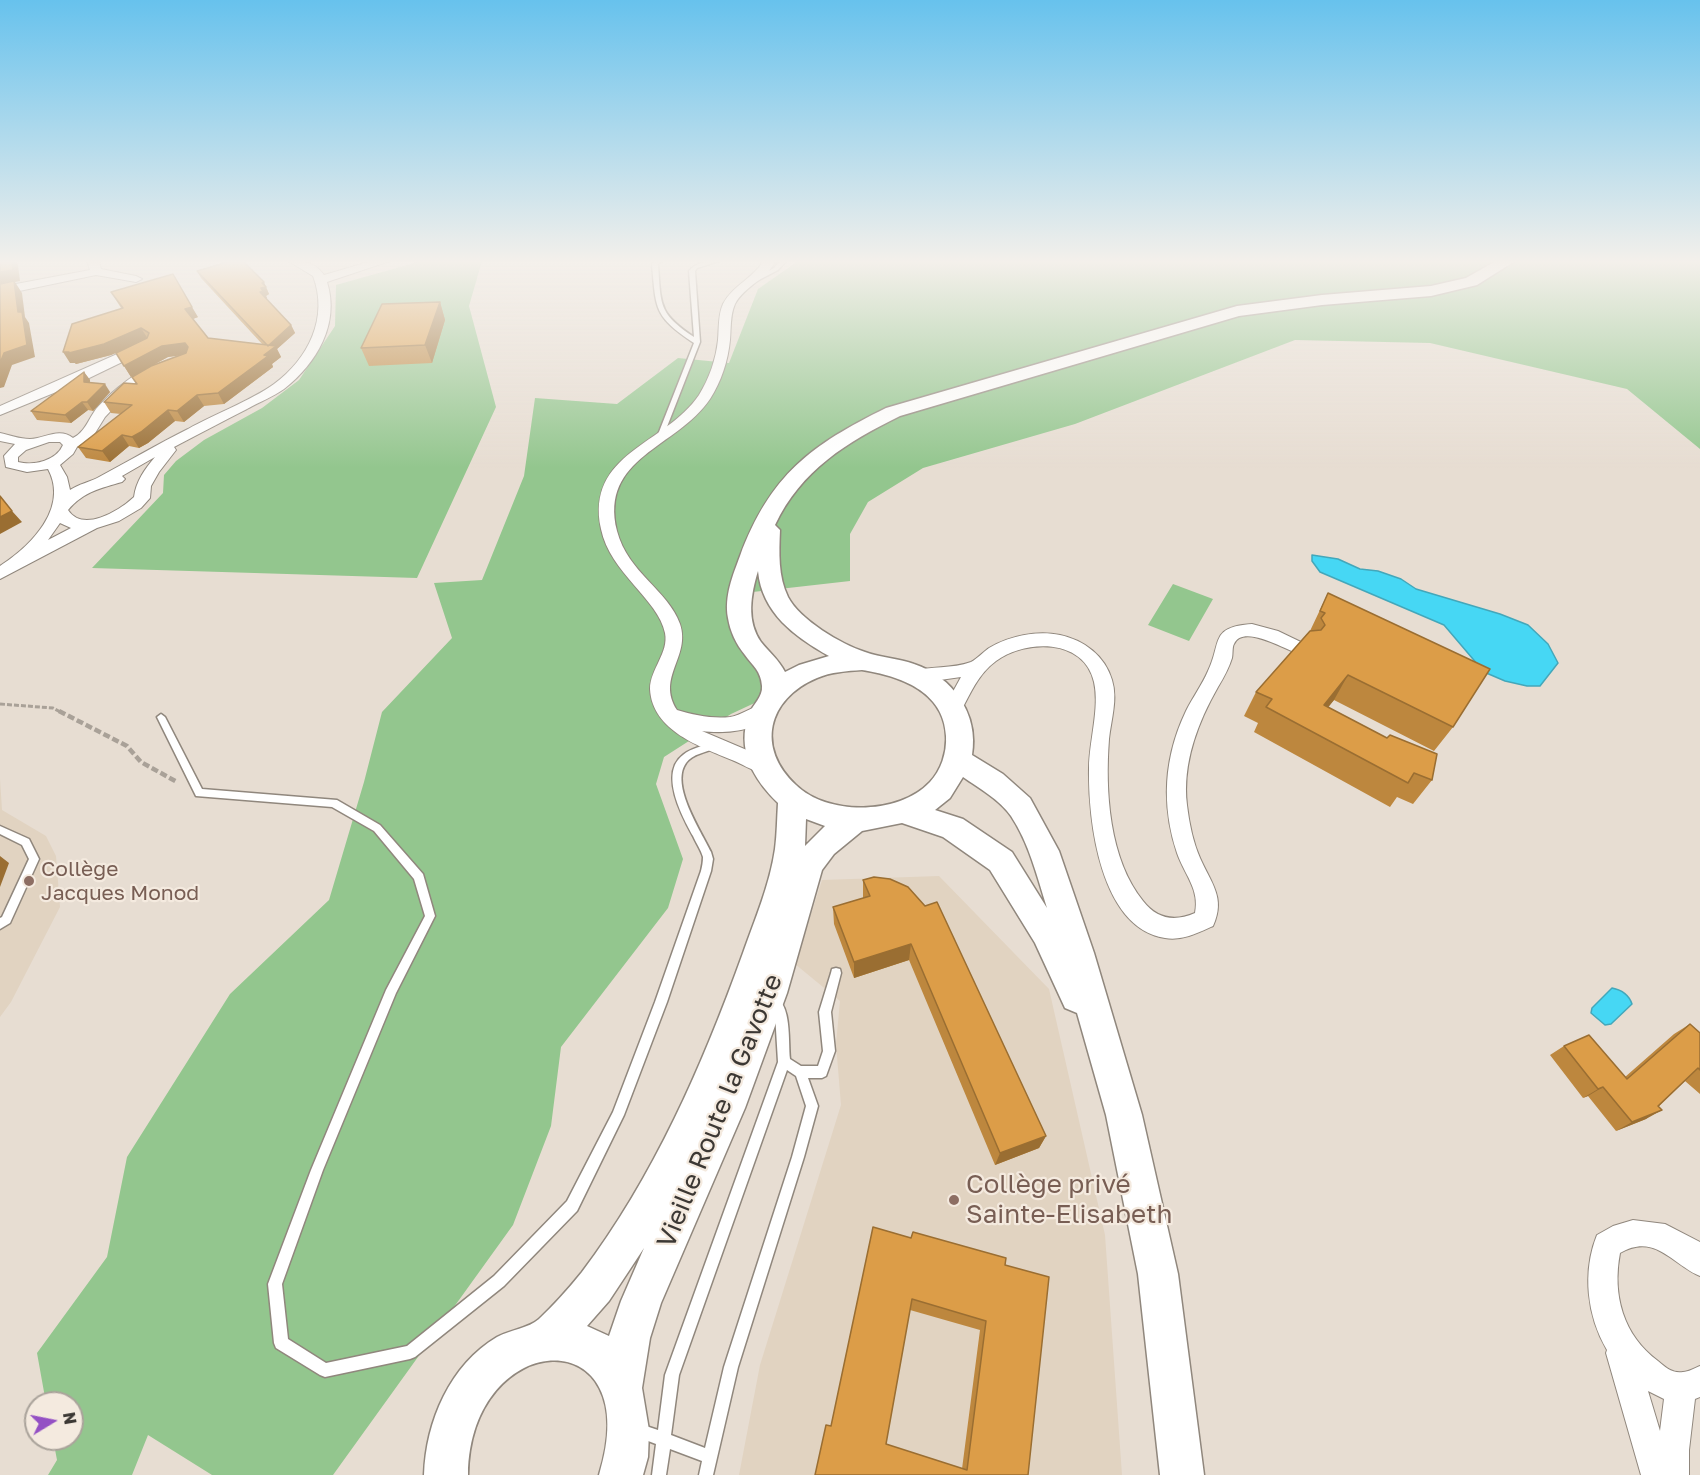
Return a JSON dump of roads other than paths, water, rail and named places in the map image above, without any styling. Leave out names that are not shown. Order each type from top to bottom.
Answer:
[{"type":"main road","points":[[769,702],[792,680],[813,669],[837,663],[862,661],[891,665],[919,676],[938,690],[953,708],[962,734],[959,761],[939,791],[904,812],[856,820],[822,814],[792,801],[773,784],[761,765],[756,746],[758,728],[769,702],[772,670],[756,653],[744,634],[740,615],[740,593],[756,541],[778,497],[793,477],[824,449],[855,430],[893,412],[1173,330]]},
{"type":"main road","points":[[778,497],[770,527],[767,553],[770,584],[775,598],[795,623],[808,634],[862,661]]},
{"type":"main road","points":[[959,761],[993,782],[1020,806],[1044,850],[1078,953],[1124,1115],[1158,1274],[1182,1475]]},
{"type":"main road","name":"Vieille Route la Gavotte","points":[[549,1338],[595,1287],[649,1206],[700,1102],[740,1008],[776,903],[790,849],[792,801]]},
{"type":"main road","points":[[904,812],[953,828],[1000,861],[1046,933],[1106,1057]]},
{"type":"main road","name":"Vieille Route la Gavotte","points":[[621,1475],[639,1418],[629,1338],[641,1301],[727,1107],[770,993],[808,867],[822,845],[856,820]]},
{"type":"main road","points":[[446,1475],[446,1455],[458,1411],[483,1374],[514,1348],[549,1338],[579,1341],[604,1358],[639,1418]]},
{"type":"street","points":[[104,481],[129,465],[278,387],[299,368],[322,330]]},
{"type":"street","points":[[725,330],[722,354],[703,399],[685,420],[630,460],[616,475],[607,492],[606,512],[609,533],[617,555],[665,614],[674,632],[672,651],[659,688],[661,700],[671,716],[684,729],[713,746],[735,751],[761,765]]},
{"type":"street","points":[[0,411],[147,345]]},
{"type":"street","points":[[92,524],[69,522],[63,518],[57,469],[71,444],[85,438],[93,429],[99,416],[124,390],[153,371],[175,363]]},
{"type":"street","points":[[0,398],[28,393],[30,399]]},
{"type":"street","points":[[0,437],[29,443],[56,438],[69,441],[71,444]]},
{"type":"street","points":[[8,566],[92,524],[128,511],[142,498],[143,486],[152,470],[177,441]]},
{"type":"street","points":[[15,467],[11,465],[11,456],[29,443]]},
{"type":"street","points":[[0,473],[15,467],[57,469],[88,486]]},
{"type":"street","points":[[8,566],[77,492],[104,481],[129,479],[143,486]]},
{"type":"street","points":[[953,708],[976,667],[987,656],[1006,646],[1029,640],[1052,639],[1076,647],[1093,659],[1103,679],[1104,700],[1099,749],[1106,851],[1120,889],[1141,917],[1166,930],[1188,928],[1205,919],[1209,904],[1204,883],[1191,862],[1176,798],[1182,746],[1196,711],[1226,653],[1225,641],[1233,632],[1246,629],[1268,634],[1301,649]]},
{"type":"street","points":[[919,676],[946,674],[976,667]]},
{"type":"street","points":[[671,716],[693,722],[726,725],[751,719],[769,702]]},
{"type":"street","points":[[1657,1475],[1602,1288],[1601,1266],[1607,1245],[1624,1235],[1649,1233],[1669,1240],[1698,1255]]},
{"type":"street","points":[[1618,1345],[1637,1367],[1662,1383],[1691,1385],[1673,1450],[1673,1475]]},
{"type":"lane","points":[[680,330],[697,342]]},
{"type":"lane","points":[[660,437],[697,342],[696,330]]},
{"type":"lane","points":[[160,717],[199,793],[334,803],[377,828],[419,878],[430,916],[392,990],[317,1170],[275,1284],[281,1343],[324,1370],[410,1352],[499,1281],[572,1206],[618,1115],[661,1002],[706,871],[708,859],[706,852],[680,798],[676,783],[683,761],[691,754],[713,746]]},
{"type":"lane","points":[[0,830],[27,842],[34,859],[6,920],[0,924]]},
{"type":"lane","points":[[784,1062],[800,1072],[822,1072],[829,1051],[825,1012],[836,973]]},
{"type":"lane","points":[[639,1418],[672,1375],[784,1062],[781,1012],[770,993]]},
{"type":"lane","points":[[706,1475],[731,1367],[812,1107],[800,1072]]},
{"type":"lane","points":[[639,1418],[710,1457]]},
{"type":"lane","points":[[639,1418],[659,1475]]},
{"type":"water","points":[[1312,555],[1338,559],[1360,569],[1378,571],[1401,579],[1416,589],[1500,614],[1528,625],[1548,644],[1558,663],[1540,686],[1527,686],[1505,681],[1484,672],[1444,625],[1320,572],[1312,561]]},
{"type":"water","points":[[1612,988],[1625,993],[1632,1004],[1611,1024],[1605,1025],[1591,1013],[1592,1008]]},
{"type":"place","name":"Collège Jacques Monod","points":[[29,881]]},
{"type":"place","name":"Collège privé Sainte-Elisabeth","points":[[954,1200]]}]
